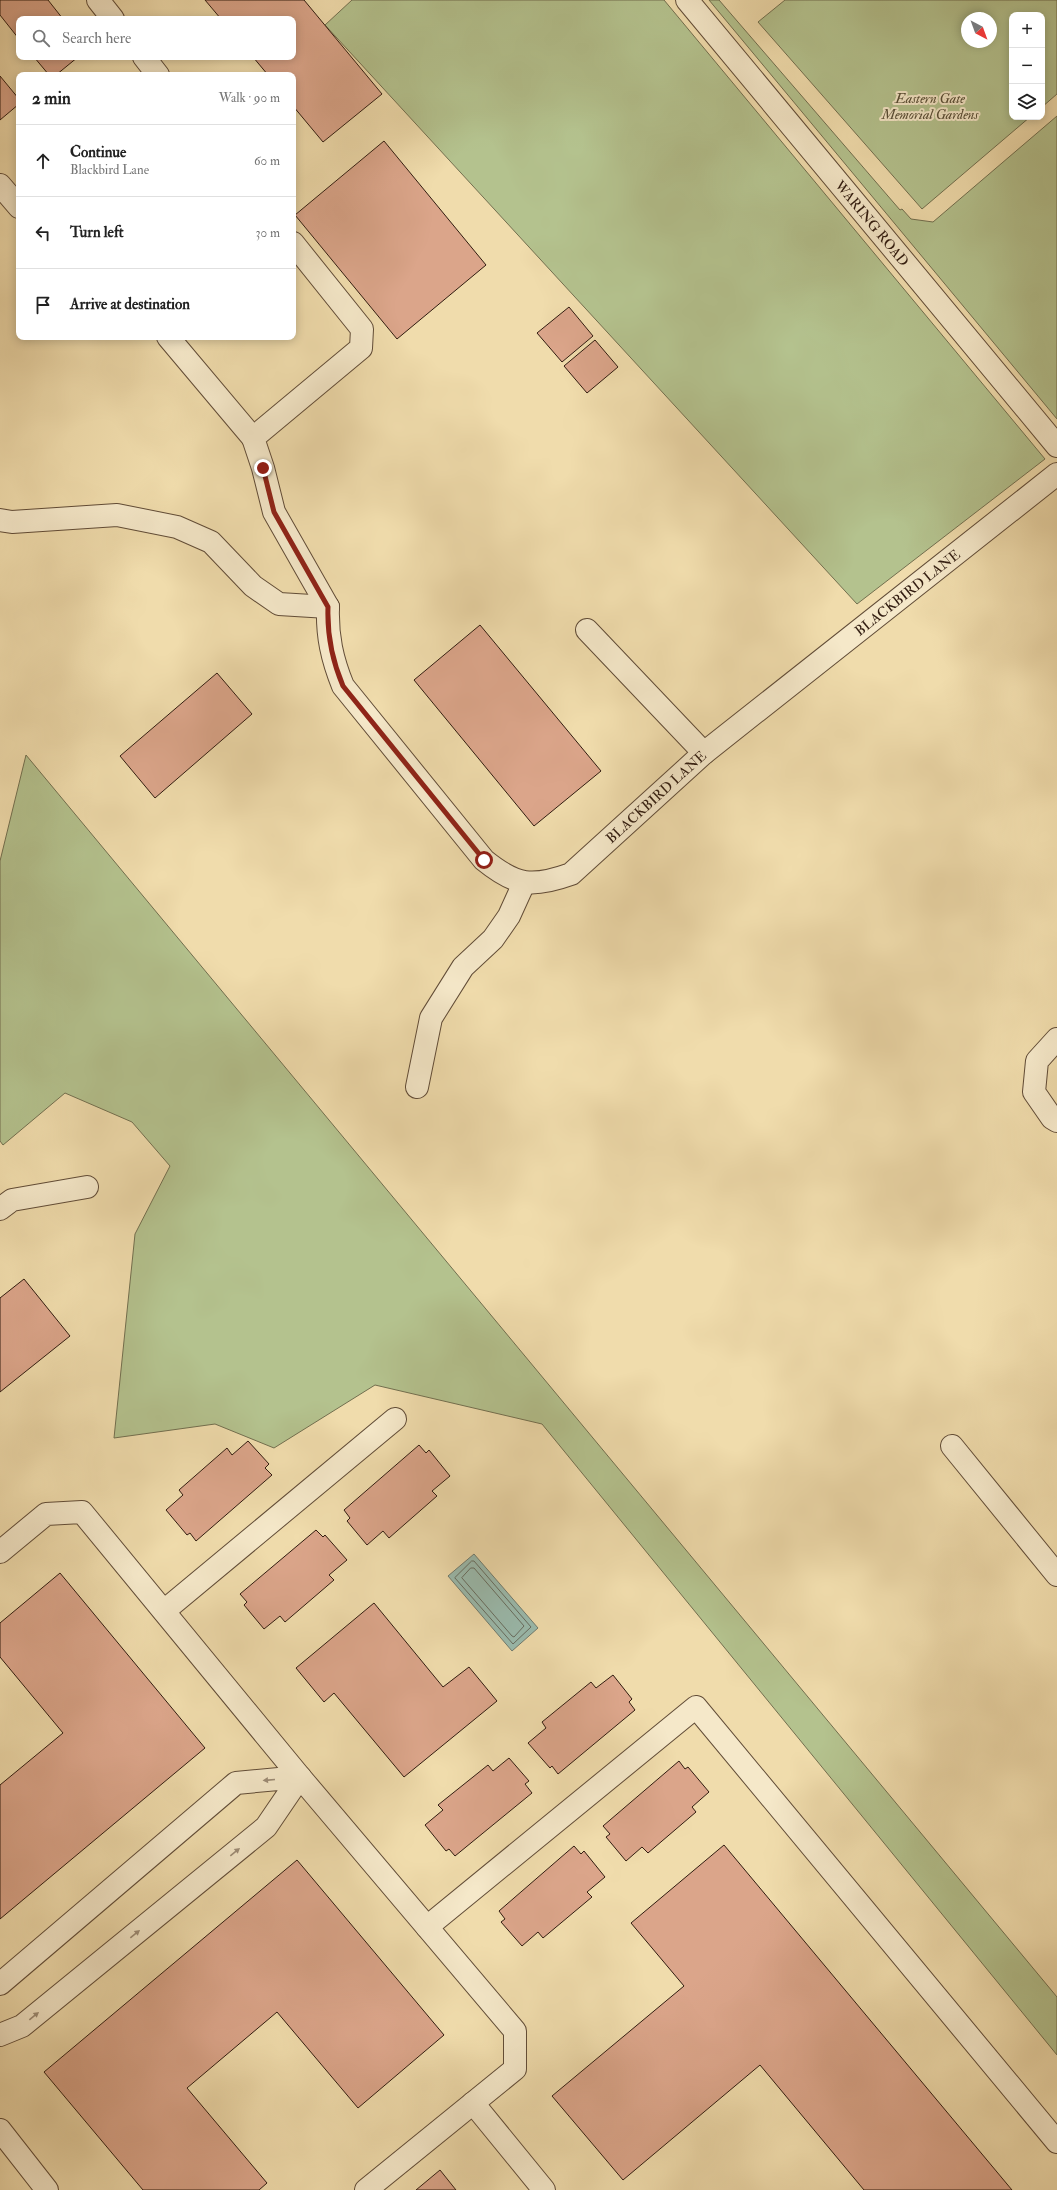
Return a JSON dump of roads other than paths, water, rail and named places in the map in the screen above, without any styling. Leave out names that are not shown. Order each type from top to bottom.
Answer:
[{"type":"street","points":[[98,0],[111,16]]},
{"type":"street","name":"WARING ROAD","points":[[687,0],[1057,446]]},
{"type":"street","points":[[146,60],[156,72]]},
{"type":"street","points":[[0,185],[16,204]]},
{"type":"street","points":[[253,438],[361,348],[362,329],[296,247]]},
{"type":"street","points":[[171,340],[253,438],[263,468],[274,512],[328,607]]},
{"type":"street","name":"BLACKBIRD LANE","points":[[328,607],[328,623],[332,660],[343,686],[484,860],[502,875],[524,883],[548,882],[571,874],[704,752],[1057,474]]},
{"type":"street","points":[[0,520],[12,522],[117,515],[177,527],[211,542],[253,586],[279,604],[328,607]]},
{"type":"street","points":[[586,630],[704,752]]},
{"type":"street","points":[[417,1087],[431,1018],[463,967],[493,939],[509,916],[524,883]]},
{"type":"street","points":[[1057,1038],[1037,1061],[1034,1092],[1052,1118],[1057,1121]]},
{"type":"street","points":[[0,1209],[12,1200],[87,1187]]},
{"type":"street","points":[[164,1611],[396,1419]]},
{"type":"street","points":[[952,1446],[1057,1575]]},
{"type":"street","points":[[0,1552],[46,1514],[82,1512],[300,1777],[515,2031],[515,2069],[366,2190]]},
{"type":"street","points":[[427,1927],[696,1707],[1057,2142]]},
{"type":"street","points":[[0,1984],[236,1783],[300,1777]]},
{"type":"street","points":[[0,2035],[22,2026],[266,1827],[300,1777]]},
{"type":"street","points":[[473,2103],[544,2190]]},
{"type":"street","points":[[0,2130],[47,2190]]},
{"type":"water","points":[[474,1554],[538,1628],[512,1651],[448,1576]]},
{"type":"park label","name":"Eastern Gate Memorial Gardens","points":[[930,106]]}]
